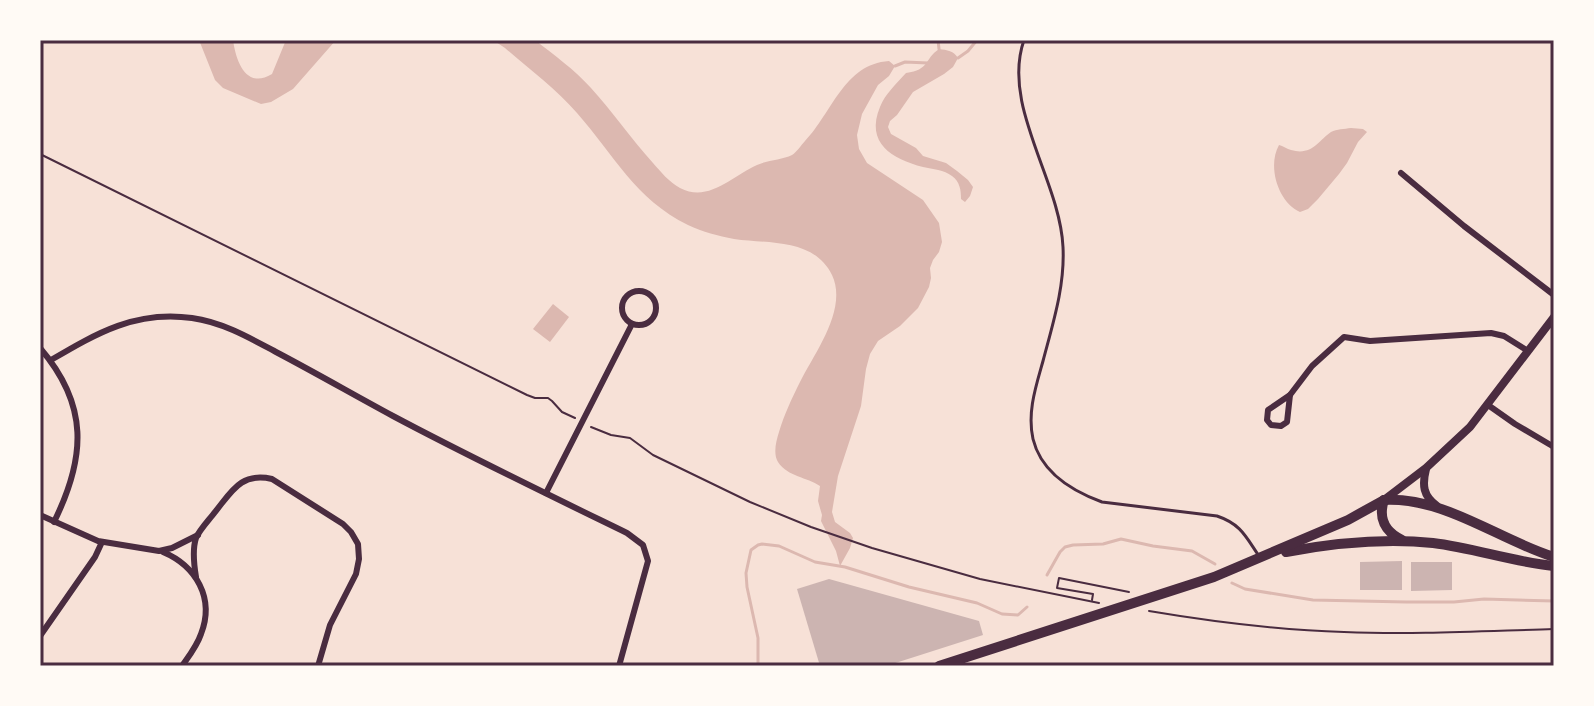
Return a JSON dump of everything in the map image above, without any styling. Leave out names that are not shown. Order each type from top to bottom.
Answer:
[{"type":"main road","points":[[1384,500],[1381,514],[1385,526],[1395,537],[1406,541]]},
{"type":"main road","points":[[939,666],[1181,589],[1348,520],[1384,500],[1412,501],[1437,507],[1522,546],[1554,557]]},
{"type":"main road","points":[[1261,558],[1321,546],[1406,541],[1554,566]]},
{"type":"street","points":[[1401,173],[1554,295]]},
{"type":"street","points":[[633,291],[646,292],[654,299],[655,312],[648,322],[632,324],[622,312],[623,300],[633,291]]},
{"type":"street","points":[[51,360],[100,332],[138,319],[172,317],[204,320],[247,337],[424,432],[632,536],[643,545],[648,555],[647,572],[619,666]]},
{"type":"street","points":[[1384,500],[1461,436],[1554,317]]},
{"type":"street","points":[[546,493],[632,324]]},
{"type":"street","points":[[1290,395],[1287,422],[1281,426],[1271,425],[1267,420],[1268,410],[1290,395],[1312,366],[1344,337],[1372,341],[1491,333],[1508,338],[1528,351]]},
{"type":"street","points":[[40,348],[51,360],[71,401],[78,438],[72,481],[54,522]]},
{"type":"street","points":[[1488,405],[1554,447]]},
{"type":"street","points":[[1426,468],[1424,490],[1437,507]]},
{"type":"street","points":[[182,666],[204,625],[204,601],[196,577],[194,550],[198,535],[238,485],[258,477],[275,480],[348,528],[358,544],[359,563],[354,579],[330,625],[318,666]]},
{"type":"street","points":[[40,515],[102,542],[159,551],[182,562],[196,577]]},
{"type":"street","points":[[159,551],[198,535]]},
{"type":"street","points":[[40,636],[95,557],[102,542]]},
{"type":"lane","points":[[1024,40],[1017,66],[1021,97],[1058,216],[1063,247],[1060,295],[1031,407],[1037,451],[1043,462],[1063,482],[1102,502],[1217,516],[1230,521],[1243,532],[1261,558]]},
{"type":"path","points":[[40,154],[527,395],[548,398],[571,417]]},
{"type":"path","points":[[592,427],[611,435],[630,438],[649,453],[715,486],[811,527],[872,548],[980,579],[1092,601],[1093,594],[1057,588],[1059,578],[1114,587],[1131,595]]},
{"type":"path","points":[[1146,610],[1240,625],[1330,632],[1554,629]]},
{"type":"shaded area","points":[[199,40],[233,40],[244,71],[249,76],[263,78],[272,74],[286,40],[336,40],[293,89],[271,102],[261,104],[223,88],[215,80]]},
{"type":"shaded area","points":[[493,40],[535,40],[585,81],[665,177],[691,192],[711,190],[757,165],[792,155],[815,130],[850,80],[874,64],[889,61],[895,66],[878,85],[862,114],[857,135],[859,149],[867,163],[923,200],[939,223],[942,242],[930,268],[929,287],[918,308],[900,326],[878,341],[870,354],[861,406],[838,476],[832,512],[835,522],[853,538],[840,566],[821,521],[818,501],[820,486],[787,471],[776,459],[775,451],[788,407],[833,316],[836,288],[832,275],[814,254],[802,249],[716,235],[670,214],[639,189],[560,96]]},
{"type":"shaded area","points":[[939,49],[950,51],[958,58],[953,67],[913,92],[888,127],[891,134],[916,148],[923,156],[946,163],[968,180],[973,187],[965,202],[952,176],[912,164],[892,154],[884,148],[876,130],[880,107],[888,93],[906,73],[923,67]]},
{"type":"shaded area","points":[[1351,128],[1367,132],[1339,174],[1308,209],[1300,212],[1292,207],[1277,183],[1274,163],[1279,145],[1304,151],[1314,147],[1331,132]]},
{"type":"shaded area","points":[[553,304],[569,317],[550,342],[533,329]]},
{"type":"building","points":[[1402,561],[1402,590],[1360,590],[1360,562]]},
{"type":"building","points":[[1411,562],[1452,562],[1452,590],[1411,591]]},
{"type":"building","points":[[829,579],[979,621],[983,635],[886,666],[820,666],[797,589]]},
{"type":"waterway","points":[[938,40],[939,49]]},
{"type":"waterway","points":[[958,58],[977,40]]},
{"type":"waterway","points":[[895,66],[905,62],[928,63]]},
{"type":"waterway","points":[[1047,575],[1065,547],[1103,544],[1121,539],[1192,551],[1215,564]]},
{"type":"waterway","points":[[758,666],[758,638],[746,573],[751,550],[762,544],[779,546],[815,562],[845,567],[909,587],[977,603],[1002,614],[1018,615],[1027,607]]},
{"type":"waterway","points":[[1232,583],[1245,589],[1313,600],[1554,601]]}]
